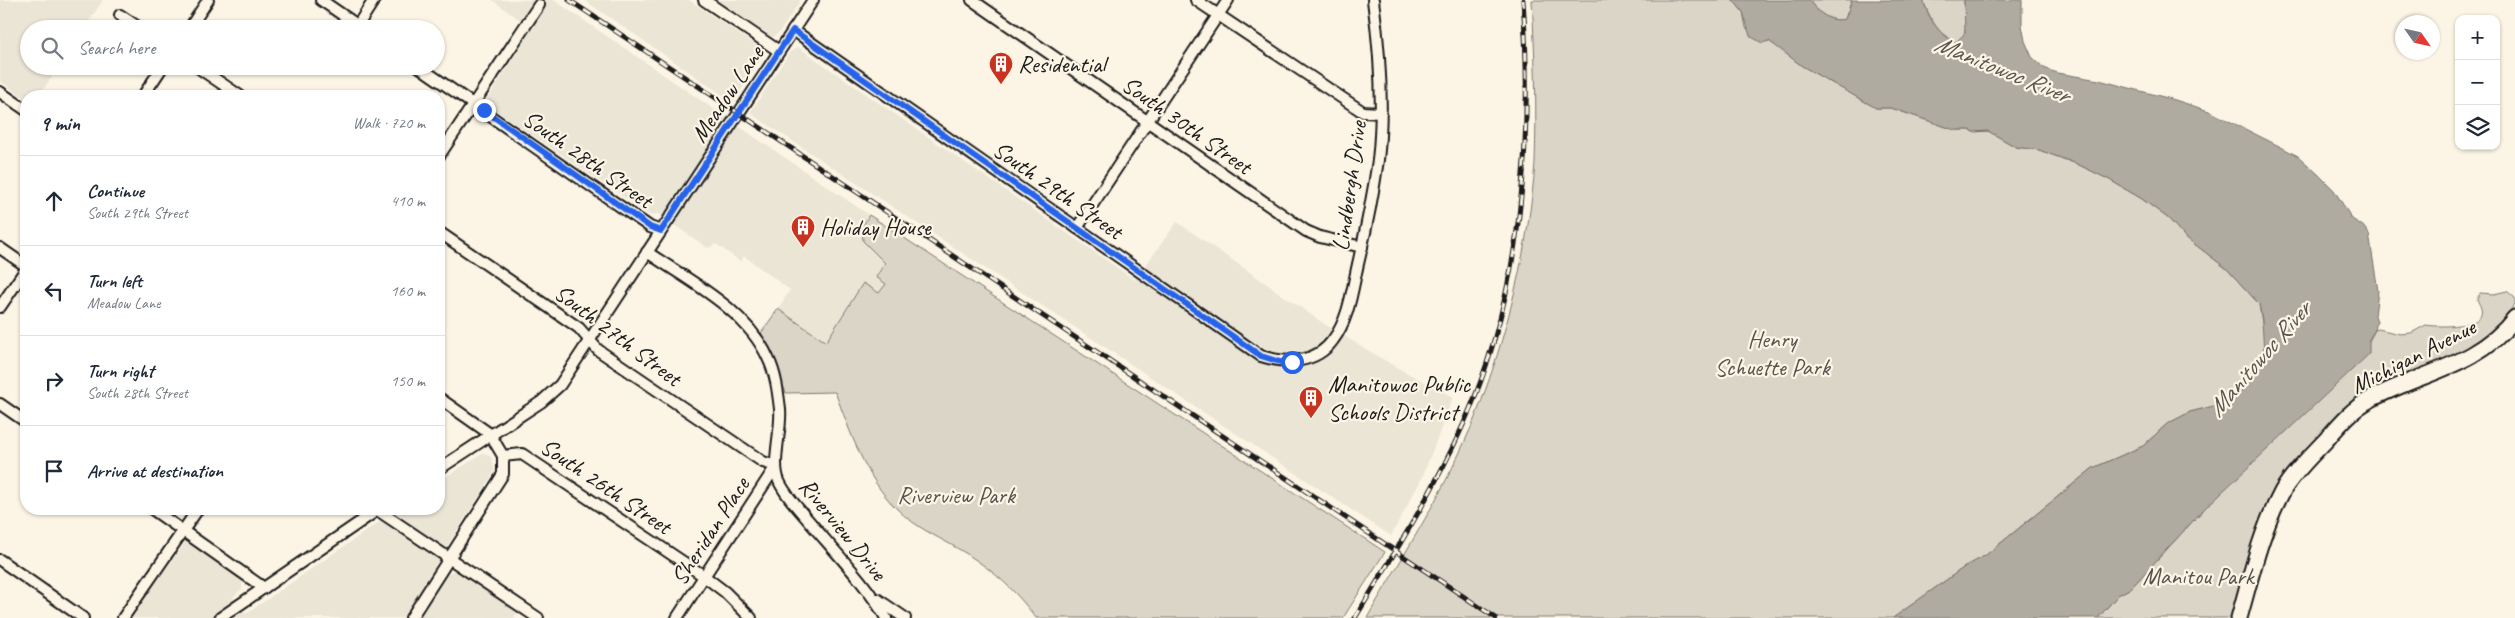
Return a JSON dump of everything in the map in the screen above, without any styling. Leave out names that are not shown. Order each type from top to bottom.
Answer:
[{"type":"street","points":[[194,20],[208,0]]},
{"type":"street","points":[[321,0],[351,20]]},
{"type":"street","points":[[364,20],[374,0]]},
{"type":"street","points":[[704,0],[779,51]]},
{"type":"street","name":"Meadow Lane","points":[[445,465],[541,402],[560,386],[814,0]]},
{"type":"street","name":"South 30th Street","points":[[972,0],[1306,231],[1320,237],[1362,247]]},
{"type":"street","points":[[1196,0],[1363,112],[1380,113]]},
{"type":"street","points":[[1077,228],[1228,0]]},
{"type":"street","name":"Lindbergh Drive","points":[[1307,358],[1319,353],[1333,341],[1342,323],[1362,247],[1378,160],[1380,64],[1374,0]]},
{"type":"street","points":[[445,147],[539,5]]},
{"type":"street","points":[[120,15],[128,20]]},
{"type":"street","name":"South 29th Street","points":[[793,30],[1261,356],[1280,362],[1307,358]]},
{"type":"street","points":[[147,90],[157,75]]},
{"type":"street","points":[[209,75],[231,90]]},
{"type":"street","name":"South 28th Street","points":[[431,75],[650,227],[661,231]]},
{"type":"street","points":[[0,92],[20,106]]},
{"type":"street","name":"South 27th Street","points":[[445,236],[579,328],[588,341],[598,350],[764,462],[776,466]]},
{"type":"street","points":[[0,248],[20,263]]},
{"type":"street","name":"Riverview Drive","points":[[647,252],[728,308],[760,344],[768,358],[777,384],[780,431],[776,466],[779,480],[793,502],[871,595],[886,618]]},
{"type":"street","points":[[0,307],[20,276]]},
{"type":"street","name":"Michigan Avenue","points":[[2238,618],[2263,536],[2283,491],[2334,431],[2352,412],[2370,399],[2469,358],[2496,339],[2515,318]]},
{"type":"street","name":"South 26th Street","points":[[445,402],[490,434],[503,456],[522,454],[704,576],[725,592],[751,618]]},
{"type":"street","points":[[0,404],[20,418]]},
{"type":"street","points":[[411,618],[503,474],[503,456]]},
{"type":"street","name":"Sheridan Place","points":[[677,618],[776,466]]},
{"type":"street","points":[[161,515],[264,588]]},
{"type":"street","points":[[122,618],[194,515]]},
{"type":"street","points":[[220,618],[369,515]]},
{"type":"street","points":[[387,515],[538,618]]},
{"type":"street","points":[[0,560],[83,618]]},
{"type":"street","points":[[871,595],[904,618]]},
{"type":"shaded area","points":[[0,0],[103,0],[90,20],[20,20],[20,75],[53,75],[43,90],[20,90],[20,95],[0,81]]},
{"type":"shaded area","points":[[492,0],[554,0],[869,215],[862,227],[885,263],[886,284],[879,293],[863,283],[826,342],[778,309],[790,290],[744,256],[741,262],[716,244],[708,248],[658,214],[650,215],[485,103],[532,28]]},
{"type":"shaded area","points":[[584,0],[689,0],[760,48],[762,51],[761,59],[733,102]]},
{"type":"shaded area","points":[[717,0],[801,0],[779,33],[772,37]]},
{"type":"shaded area","points":[[798,47],[1135,280],[1177,222],[1326,325],[1396,367],[1453,397],[1422,478],[1391,536],[750,113],[790,52]]},
{"type":"shaded area","points":[[484,453],[491,457],[495,471],[435,566],[448,574],[454,570],[459,571],[518,611],[514,618],[130,618],[186,541],[242,580],[242,589],[233,597],[246,614],[389,515],[445,515],[445,477]]},
{"type":"green space","name":"Henry Schuette Park","points":[[1532,0],[1733,0],[1743,12],[1746,28],[1777,46],[1802,66],[1876,108],[1891,108],[1955,130],[1988,131],[2016,147],[2039,150],[2077,164],[2108,179],[2142,199],[2169,219],[2184,236],[2227,269],[2259,304],[2264,336],[2264,354],[2252,379],[2237,394],[2214,406],[2190,412],[2167,424],[2143,446],[2093,468],[1986,555],[1963,568],[1893,618],[1367,618],[1439,493],[1465,441],[1487,386],[1507,323],[1528,225],[1535,162],[1536,122]]},
{"type":"green space","points":[[1809,0],[1852,0],[1845,19],[1839,20],[1824,15]]},
{"type":"green space","points":[[1923,0],[1964,0],[1966,23],[1964,34],[1961,38],[1956,42],[1949,39],[1939,30]]},
{"type":"green space","name":"Riverview Park","points":[[869,215],[1385,552],[1343,618],[1036,618],[1021,599],[987,568],[905,516],[886,497],[867,469],[835,392],[786,393],[761,333],[778,309],[826,342],[863,283],[879,293],[886,284],[876,277],[885,263],[863,241],[862,227]]},
{"type":"green space","name":"Manitou Park","points":[[2507,291],[2515,298],[2515,304],[2500,324],[2463,354],[2382,383],[2357,399],[2331,423],[2256,538],[2230,618],[2098,618],[2118,595],[2131,588],[2205,508],[2368,343],[2375,330],[2400,334],[2411,333],[2426,325],[2446,326],[2470,323],[2480,317],[2481,314],[2477,299],[2480,293],[2494,294]]},
{"type":"water","name":"Manitowoc River","points":[[1733,0],[1809,0],[1824,16],[1839,20],[1845,19],[1852,0],[1923,0],[1935,25],[1944,35],[1956,42],[1965,33],[1964,0],[2022,0],[2022,25],[2025,41],[2032,57],[2044,68],[2057,73],[2099,80],[2209,111],[2298,156],[2334,190],[2352,219],[2363,226],[2369,234],[2378,291],[2375,316],[2377,321],[2375,330],[2369,339],[2369,354],[2205,508],[2131,588],[2118,595],[2098,618],[1893,618],[1963,568],[1986,555],[2093,468],[2143,446],[2167,424],[2190,412],[2214,406],[2237,394],[2252,379],[2264,354],[2259,304],[2227,269],[2184,236],[2169,219],[2142,199],[2108,179],[2077,164],[2039,150],[2016,147],[1988,131],[1955,130],[1891,108],[1876,108],[1802,66],[1769,41],[1762,43],[1750,36],[1743,12]]},
{"type":"railway","points":[[569,0],[1496,618]]},
{"type":"railway","points":[[1355,618],[1440,473],[1464,423],[1484,373],[1499,322],[1511,269],[1524,161],[1526,53],[1523,0]]},
{"type":"place","name":"Residential","points":[[1001,85]]},
{"type":"place","name":"Holiday House","points":[[803,248]]},
{"type":"place","name":"Manitowoc Public Schools District","points":[[1311,419]]},
{"type":"route","points":[[484,110],[650,227],[661,231],[793,30],[1261,356],[1280,362],[1292,362]]}]
